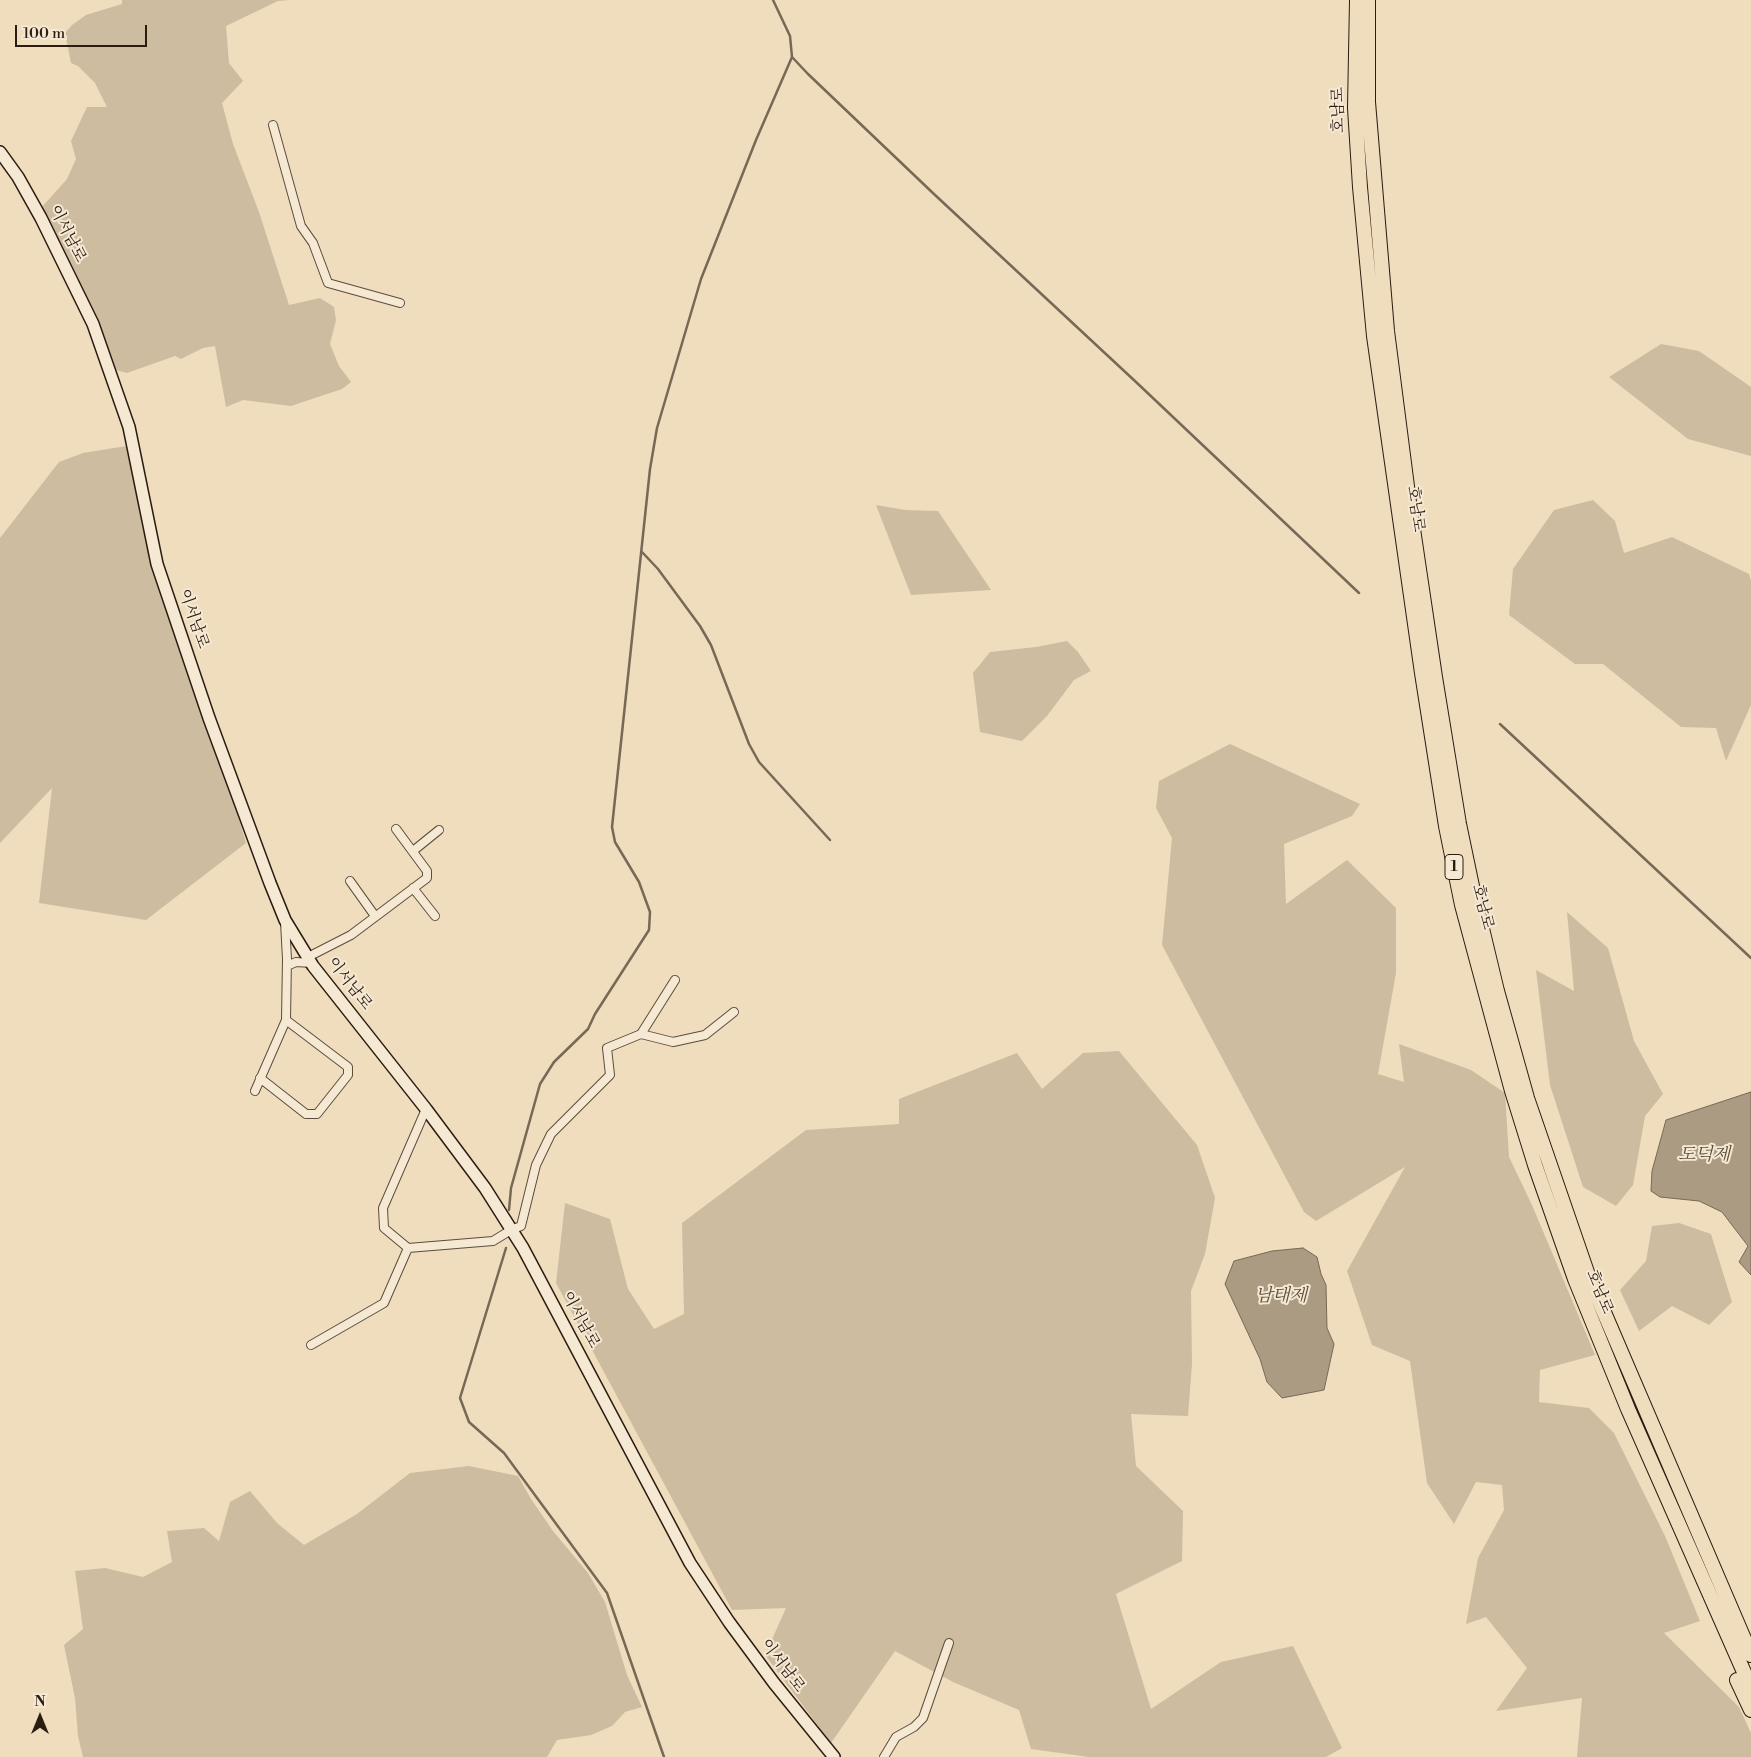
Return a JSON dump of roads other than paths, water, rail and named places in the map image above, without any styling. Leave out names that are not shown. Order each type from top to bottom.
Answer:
[{"type":"highway","name":"호남로","points":[[1357,0],[1356,118],[1360,187],[1374,336],[1398,517],[1446,826],[1462,905],[1518,1109],[1575,1279],[1628,1409],[1751,1688]]},
{"type":"highway","name":"호남로","points":[[1368,0],[1368,102],[1387,330],[1409,502],[1436,687],[1459,824],[1496,991],[1526,1098],[1588,1276],[1751,1655]]},
{"type":"highway","points":[[1628,1409],[1626,1420],[1675,1538]]},
{"type":"highway","points":[[1737,1680],[1751,1710]]},
{"type":"main road","name":"이서남로","points":[[0,152],[18,177],[41,218],[93,324],[129,427],[157,564],[209,718],[285,920],[310,960],[426,1109],[484,1188],[523,1248],[690,1564],[762,1667],[834,1757]]},
{"type":"street","points":[[273,125],[301,226],[314,243],[328,283],[400,303]]},
{"type":"street","points":[[287,966],[296,962],[310,960],[351,935],[426,878],[427,871],[396,829]]},
{"type":"street","points":[[412,851],[439,830]]},
{"type":"street","points":[[350,881],[375,916]]},
{"type":"street","points":[[413,888],[435,916]]},
{"type":"street","points":[[255,1091],[286,1020],[287,966],[285,920]]},
{"type":"street","points":[[426,1109],[383,1208],[384,1228],[408,1248],[493,1241],[521,1226],[536,1165],[551,1134],[610,1075],[607,1048],[641,1034],[675,980]]},
{"type":"street","points":[[641,1034],[673,1042],[705,1035],[734,1012]]},
{"type":"street","points":[[260,1078],[306,1114],[317,1114],[348,1075],[348,1067],[286,1020]]},
{"type":"street","points":[[311,1345],[384,1303],[408,1248]]},
{"type":"street","points":[[884,1757],[896,1737],[914,1727],[924,1718],[949,1643]]},
{"type":"water","name":"도덕제","points":[[1751,1092],[1751,1275],[1739,1262],[1748,1246],[1722,1212],[1699,1201],[1660,1197],[1651,1191],[1652,1171],[1666,1120]]},
{"type":"water","name":"남태제","points":[[1303,1248],[1317,1257],[1326,1285],[1327,1328],[1334,1344],[1324,1390],[1282,1398],[1267,1382],[1260,1359],[1225,1284],[1234,1261],[1272,1251]]},
{"type":"waterway","points":[[509,1210],[511,1188],[540,1084],[554,1062],[588,1029],[595,1014],[649,930],[650,912],[639,882],[615,842],[612,827],[650,469],[657,428],[701,279],[756,140],[792,57],[790,36],[773,0]]},
{"type":"waterway","points":[[792,57],[935,195],[1359,593]]},
{"type":"waterway","points":[[642,552],[658,569],[700,626],[711,645],[749,744],[759,762],[830,840]]},
{"type":"waterway","points":[[1500,724],[1751,958]]},
{"type":"waterway","points":[[506,1248],[460,1398],[469,1422],[504,1453],[607,1593],[664,1757]]}]
